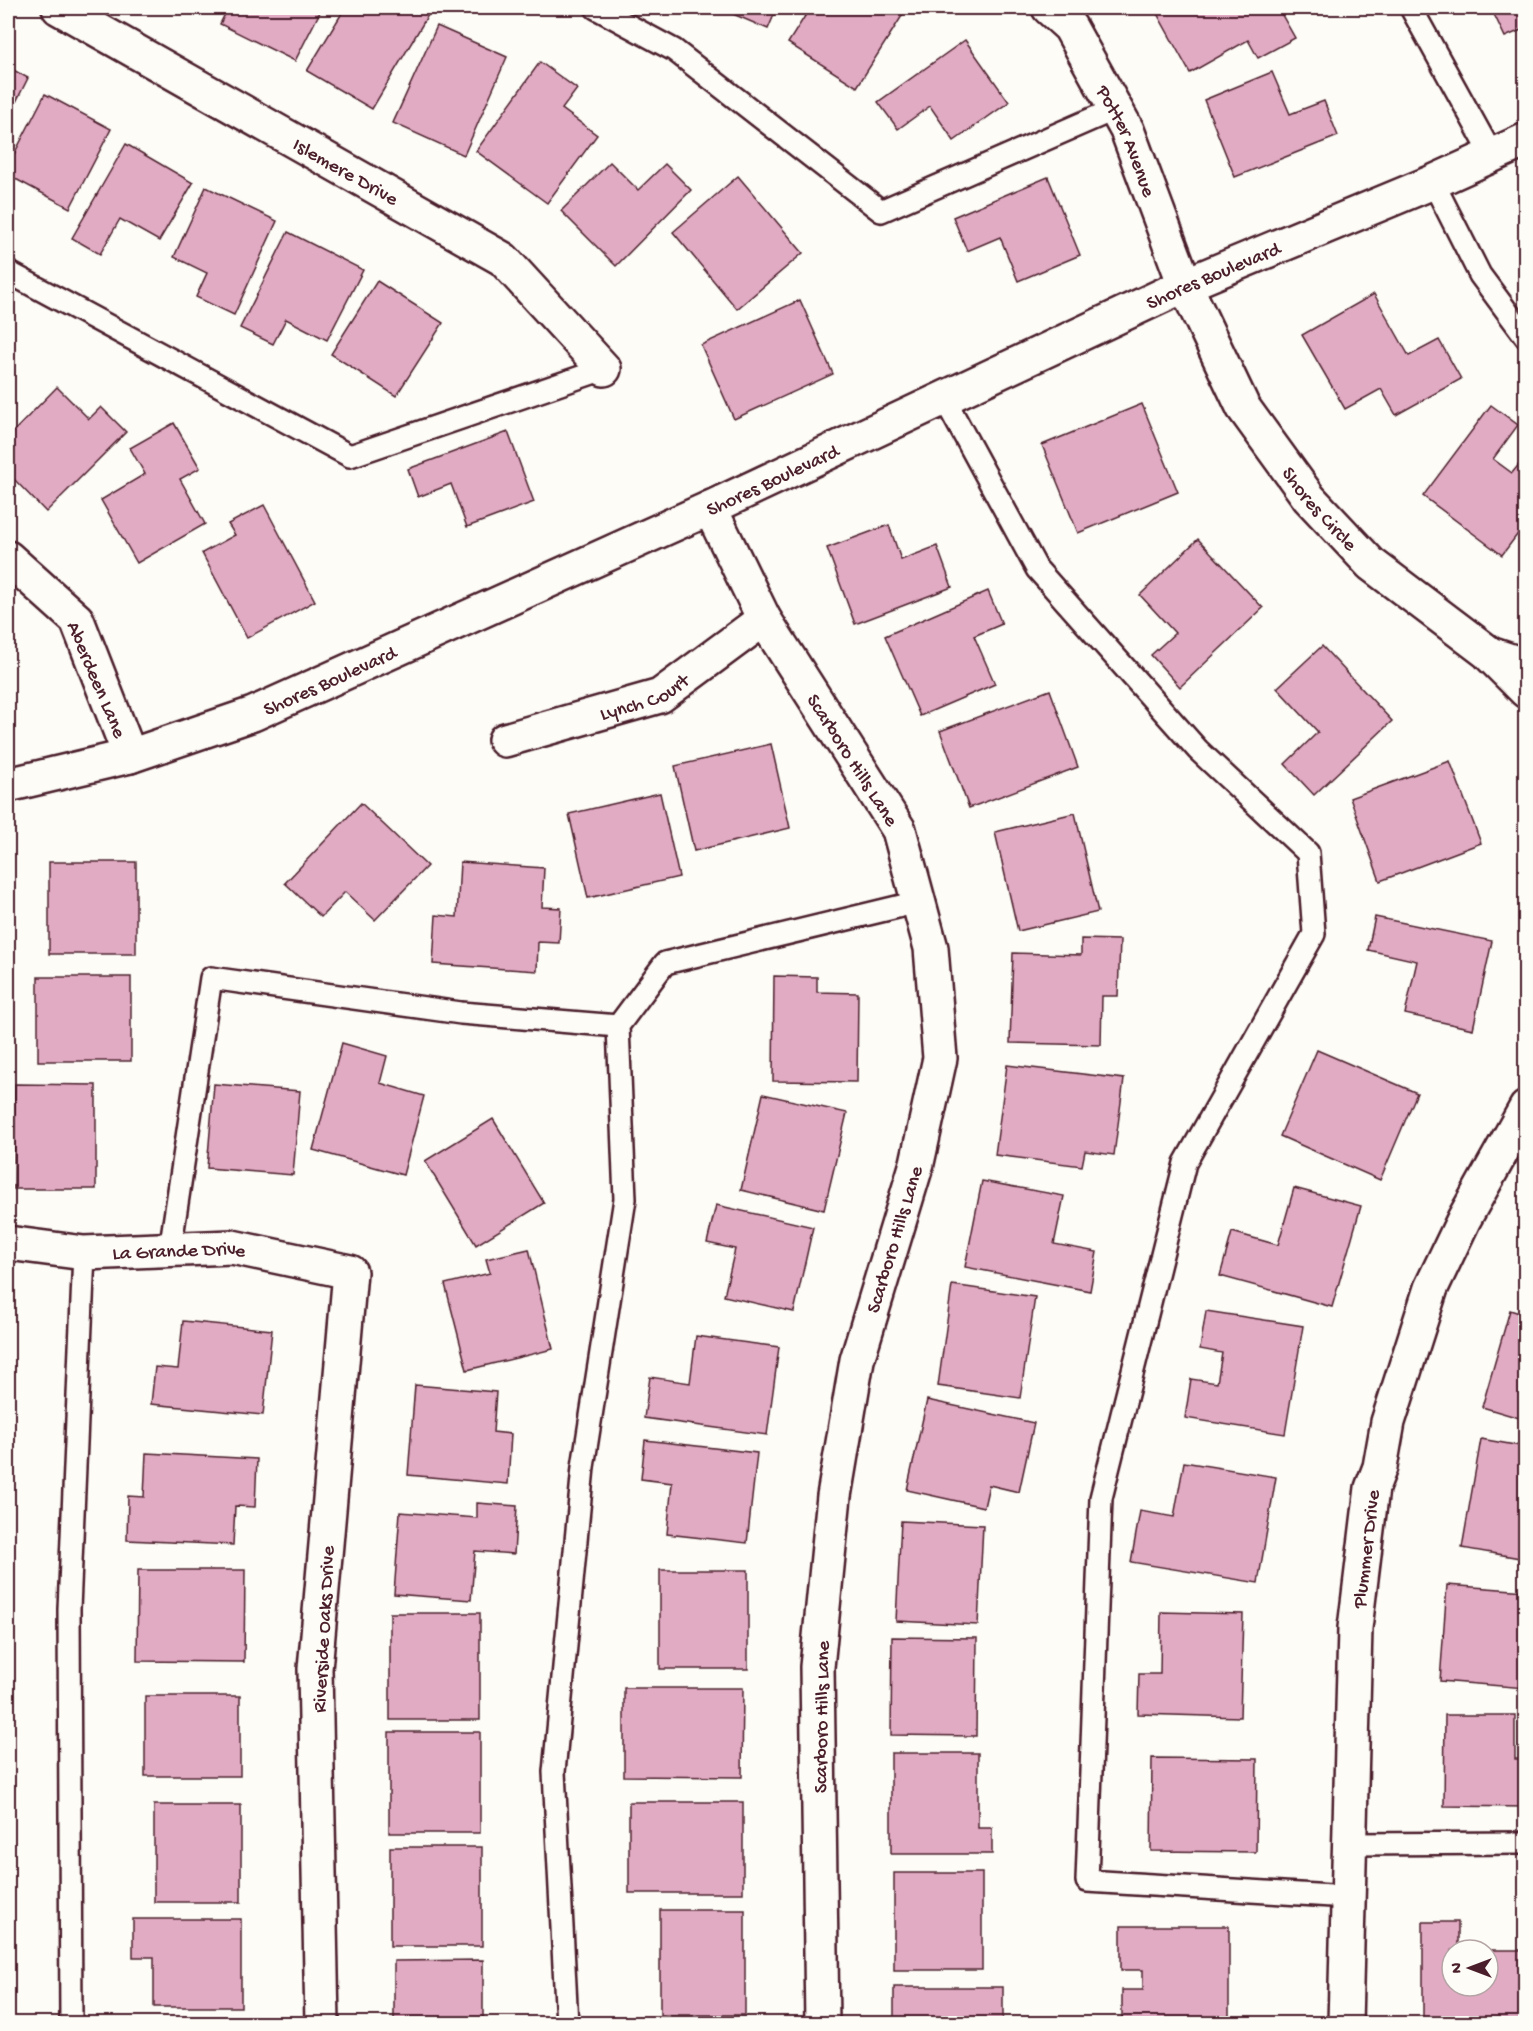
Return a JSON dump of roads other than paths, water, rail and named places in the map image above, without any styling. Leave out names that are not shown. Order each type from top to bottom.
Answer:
[{"type":"street","name":"Islemere Drive","points":[[59,8],[503,259],[604,369]]},
{"type":"street","name":"Potter Avenue","points":[[1049,8],[1070,27],[1127,130],[1185,285]]},
{"type":"street","name":"Shores Boulevard","points":[[8,785],[130,756],[253,714],[710,508],[1185,285],[1433,182],[1526,140]]},
{"type":"street","name":"Shores Circle","points":[[1185,285],[1243,407],[1309,498],[1371,564],[1490,654],[1526,666]]},
{"type":"street","name":"Scarboro Hills Lane","points":[[710,508],[764,619],[899,830],[931,948],[940,1058],[917,1163],[857,1360],[834,1496],[817,1666],[822,2024]]},
{"type":"street","name":"Aberdeen Lane","points":[[8,558],[77,620],[130,756]]},
{"type":"street","name":"Lynch Court","points":[[506,740],[660,696],[764,619]]},
{"type":"street","points":[[1490,654],[1526,692]]},
{"type":"street","name":"Plummer Drive","points":[[1345,2024],[1355,1628],[1372,1488],[1380,1467],[1388,1422],[1431,1288],[1464,1219],[1526,1108]]},
{"type":"street","name":"La Grande Drive","points":[[8,1243],[84,1253],[232,1248],[350,1272]]},
{"type":"street","name":"Riverside Oaks Drive","points":[[322,2024],[315,1670],[350,1272]]},
{"type":"lane","points":[[596,8],[674,50],[881,211],[1115,109]]},
{"type":"lane","points":[[1411,8],[1492,155]]},
{"type":"lane","points":[[1433,182],[1480,275],[1526,337]]},
{"type":"lane","points":[[8,272],[350,456],[604,369]]},
{"type":"lane","points":[[944,398],[1037,569],[1198,750],[1308,853],[1314,934],[1185,1163],[1101,1498],[1087,1881],[1348,1897]]},
{"type":"lane","points":[[567,2024],[554,1772],[583,1467],[625,1199],[618,1026],[665,963],[918,902]]},
{"type":"lane","points":[[170,1250],[211,978],[461,1013],[618,1026]]},
{"type":"lane","points":[[71,2024],[69,1609],[84,1253]]},
{"type":"lane","points":[[1350,1844],[1526,1843]]}]
